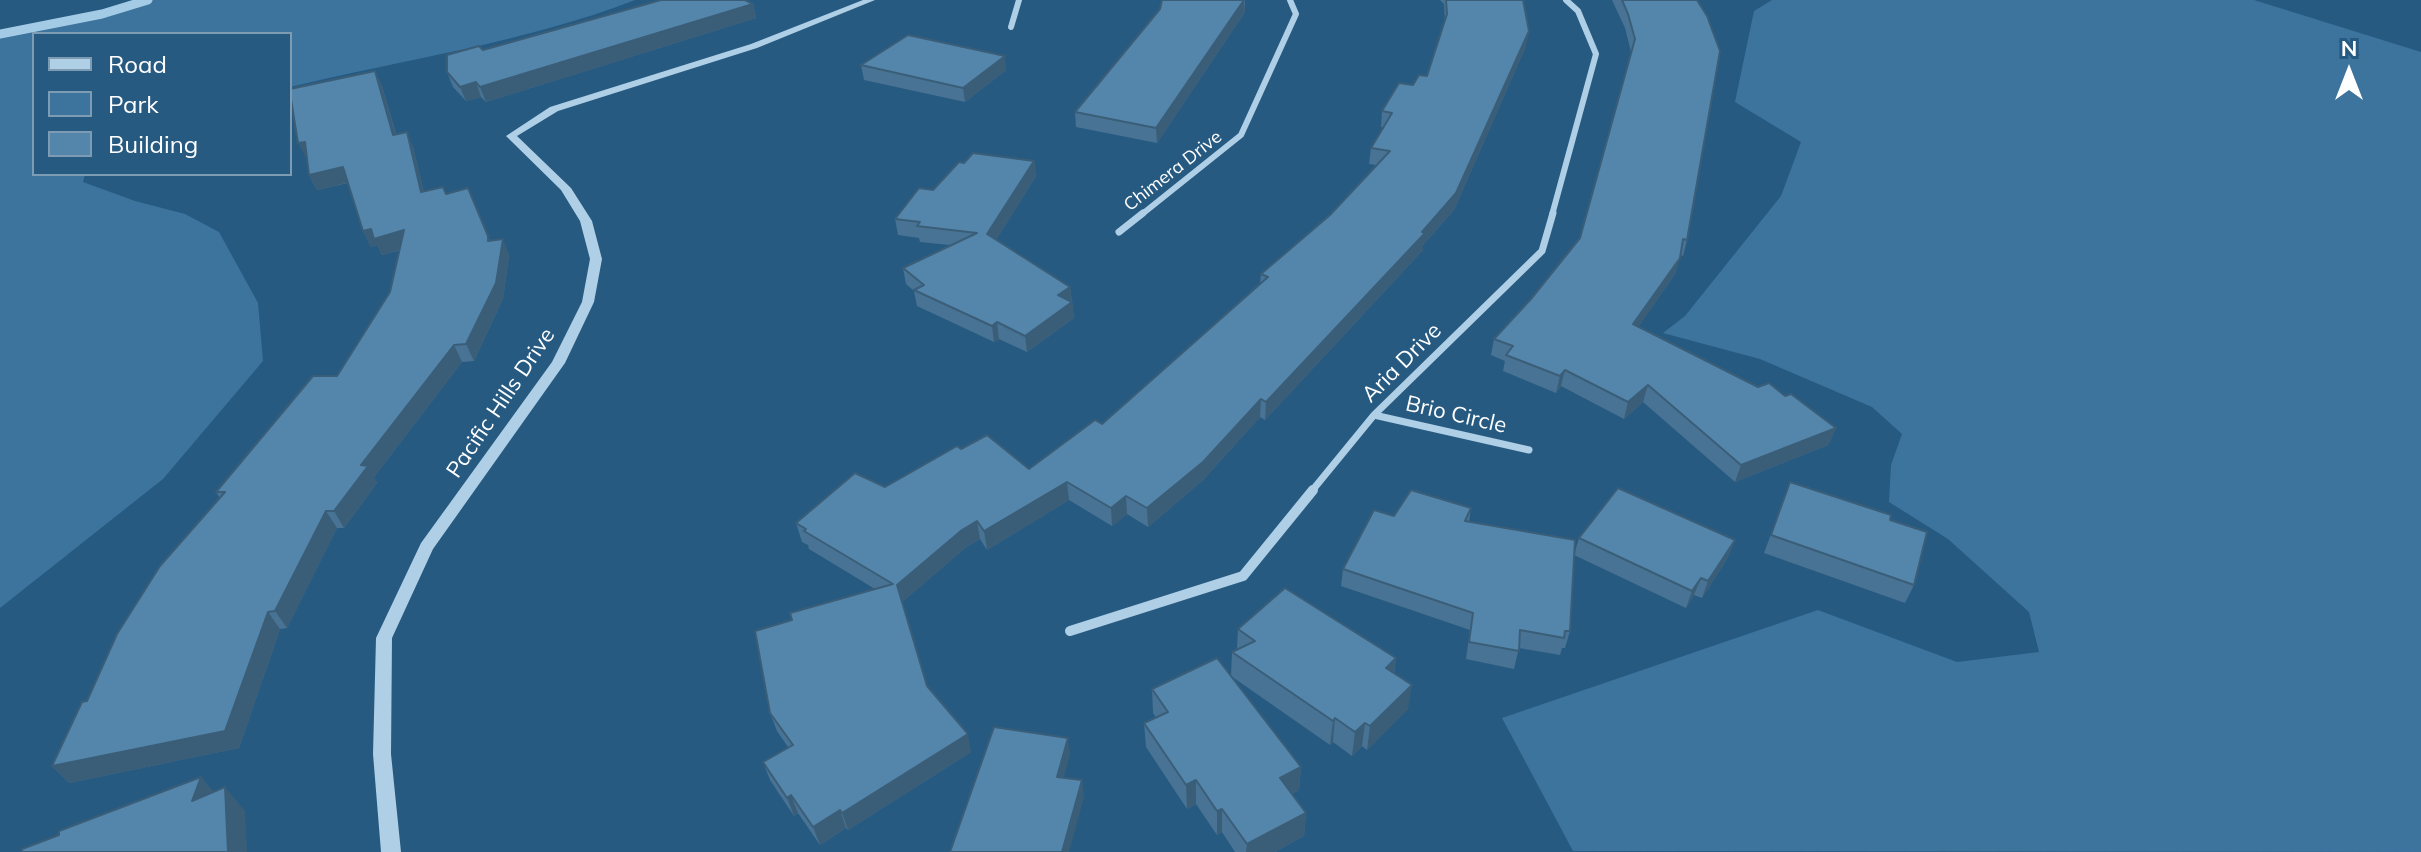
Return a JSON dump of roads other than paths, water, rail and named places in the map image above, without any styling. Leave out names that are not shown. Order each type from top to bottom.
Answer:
[{"type":"street","name":"Pacific Hills Drive","points":[[391,852],[382,754],[384,638],[426,547],[558,363],[588,302],[596,259],[586,221],[565,188],[511,136],[554,109],[754,46],[871,0]]},
{"type":"street","points":[[1011,27],[1019,0]]},
{"type":"street","name":"Chimera Drive","points":[[1119,232],[1241,135],[1296,14],[1290,0]]},
{"type":"street","name":"Aria Drive","points":[[1070,631],[1243,576],[1374,415],[1542,251],[1596,54],[1578,11],[1566,0]]},
{"type":"street","name":"Brio Circle","points":[[1374,415],[1529,450]]},
{"type":"waterway","points":[[0,34],[102,14],[148,0]]}]
